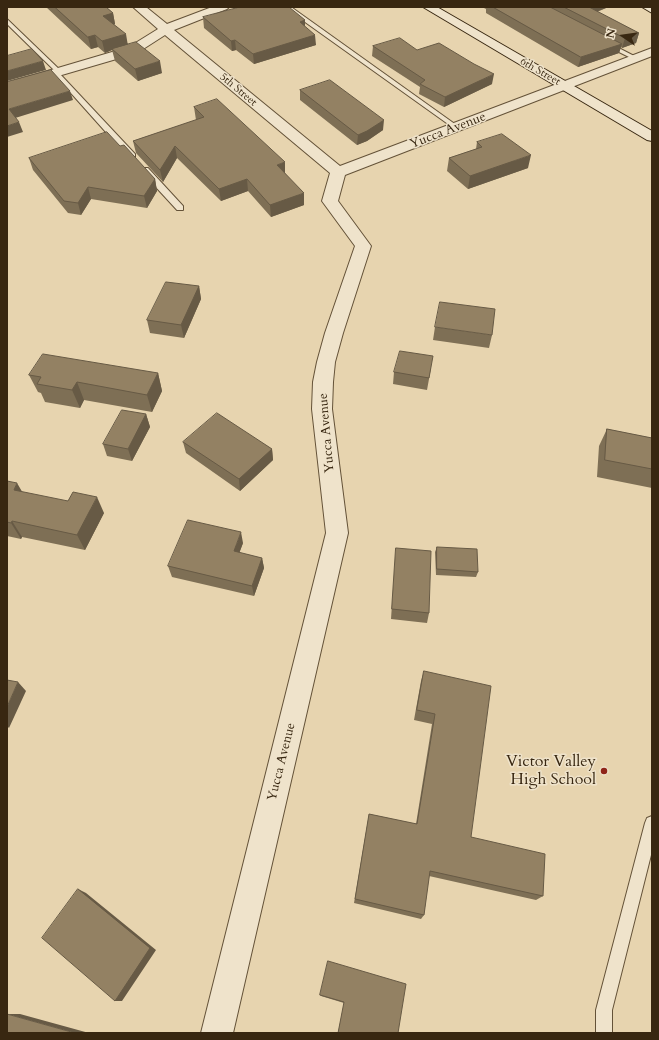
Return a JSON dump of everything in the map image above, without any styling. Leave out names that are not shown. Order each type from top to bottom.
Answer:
[{"type":"street","name":"5th Street","points":[[139,7],[338,172]]},
{"type":"street","points":[[7,87],[133,50],[166,30],[223,7]]},
{"type":"street","name":"6th Street","points":[[429,7],[652,137]]},
{"type":"street","points":[[648,7],[652,9]]},
{"type":"street","name":"Yucca Avenue","points":[[217,1033],[338,533],[322,408],[323,382],[326,362],[334,333],[363,246],[330,201],[338,172],[457,128],[644,55]]},
{"type":"lane","points":[[287,7],[457,128]]},
{"type":"lane","points":[[7,21],[57,72],[180,208]]},
{"type":"lane","points":[[600,40],[644,55]]},
{"type":"lane","points":[[604,1033],[604,1010],[652,823]]},
{"type":"building","points":[[55,7],[106,7],[113,13],[103,16],[126,34],[102,41],[95,35],[88,37]]},
{"type":"building","points":[[240,7],[289,7],[305,20],[300,22],[315,35],[253,54],[235,40],[231,41],[203,17]]},
{"type":"building","points":[[493,7],[550,7],[622,44],[581,57]]},
{"type":"building","points":[[564,7],[589,7],[639,33],[625,38]]},
{"type":"building","points":[[400,38],[417,50],[439,43],[494,74],[445,97],[420,84],[425,80],[373,46]]},
{"type":"building","points":[[136,42],[160,61],[135,69],[112,49]]},
{"type":"building","points":[[32,49],[43,61],[7,71],[7,56]]},
{"type":"building","points":[[51,70],[70,91],[9,109],[19,122],[7,126],[7,82]]},
{"type":"building","points":[[330,80],[384,120],[358,135],[300,90]]},
{"type":"building","points":[[217,99],[285,162],[277,165],[304,193],[270,205],[247,179],[219,189],[175,146],[160,170],[133,141],[204,117],[194,107]]},
{"type":"building","points":[[107,132],[120,146],[124,145],[155,179],[144,196],[88,187],[78,203],[64,201],[29,158]]},
{"type":"building","points":[[502,134],[531,155],[470,176],[449,158],[482,147],[477,142]]},
{"type":"building","points":[[166,282],[199,286],[181,325],[147,320]]},
{"type":"building","points":[[440,302],[495,309],[492,335],[435,327]]},
{"type":"building","points":[[400,351],[433,356],[429,378],[394,372]]},
{"type":"building","points":[[43,354],[158,373],[147,395],[77,382],[72,390],[37,384],[41,377],[29,375]]},
{"type":"building","points":[[122,410],[146,414],[128,449],[103,444]]},
{"type":"building","points":[[217,413],[272,449],[239,479],[183,442]]},
{"type":"building","points":[[607,429],[652,438],[652,469],[605,460]]},
{"type":"building","points":[[7,481],[17,483],[14,490],[68,501],[73,492],[97,497],[77,535],[12,521],[11,523],[7,522]]},
{"type":"building","points":[[188,520],[241,532],[234,551],[262,558],[252,586],[168,566]]},
{"type":"building","points":[[437,547],[477,549],[478,572],[437,569]]},
{"type":"building","points":[[396,548],[431,551],[429,613],[392,609]]},
{"type":"building","points":[[424,671],[491,686],[471,837],[545,854],[543,896],[430,871],[424,915],[355,899],[369,814],[417,824],[435,714],[417,710]]},
{"type":"building","points":[[7,680],[18,682],[7,707]]},
{"type":"building","points":[[78,889],[150,948],[115,1001],[42,938]]},
{"type":"building","points":[[328,961],[406,984],[398,1033],[338,1033],[344,1002],[320,995]]},
{"type":"building","points":[[7,1014],[75,1033],[7,1033]]},
{"type":"place","name":"Victor Valley High School","points":[[604,771]]}]
